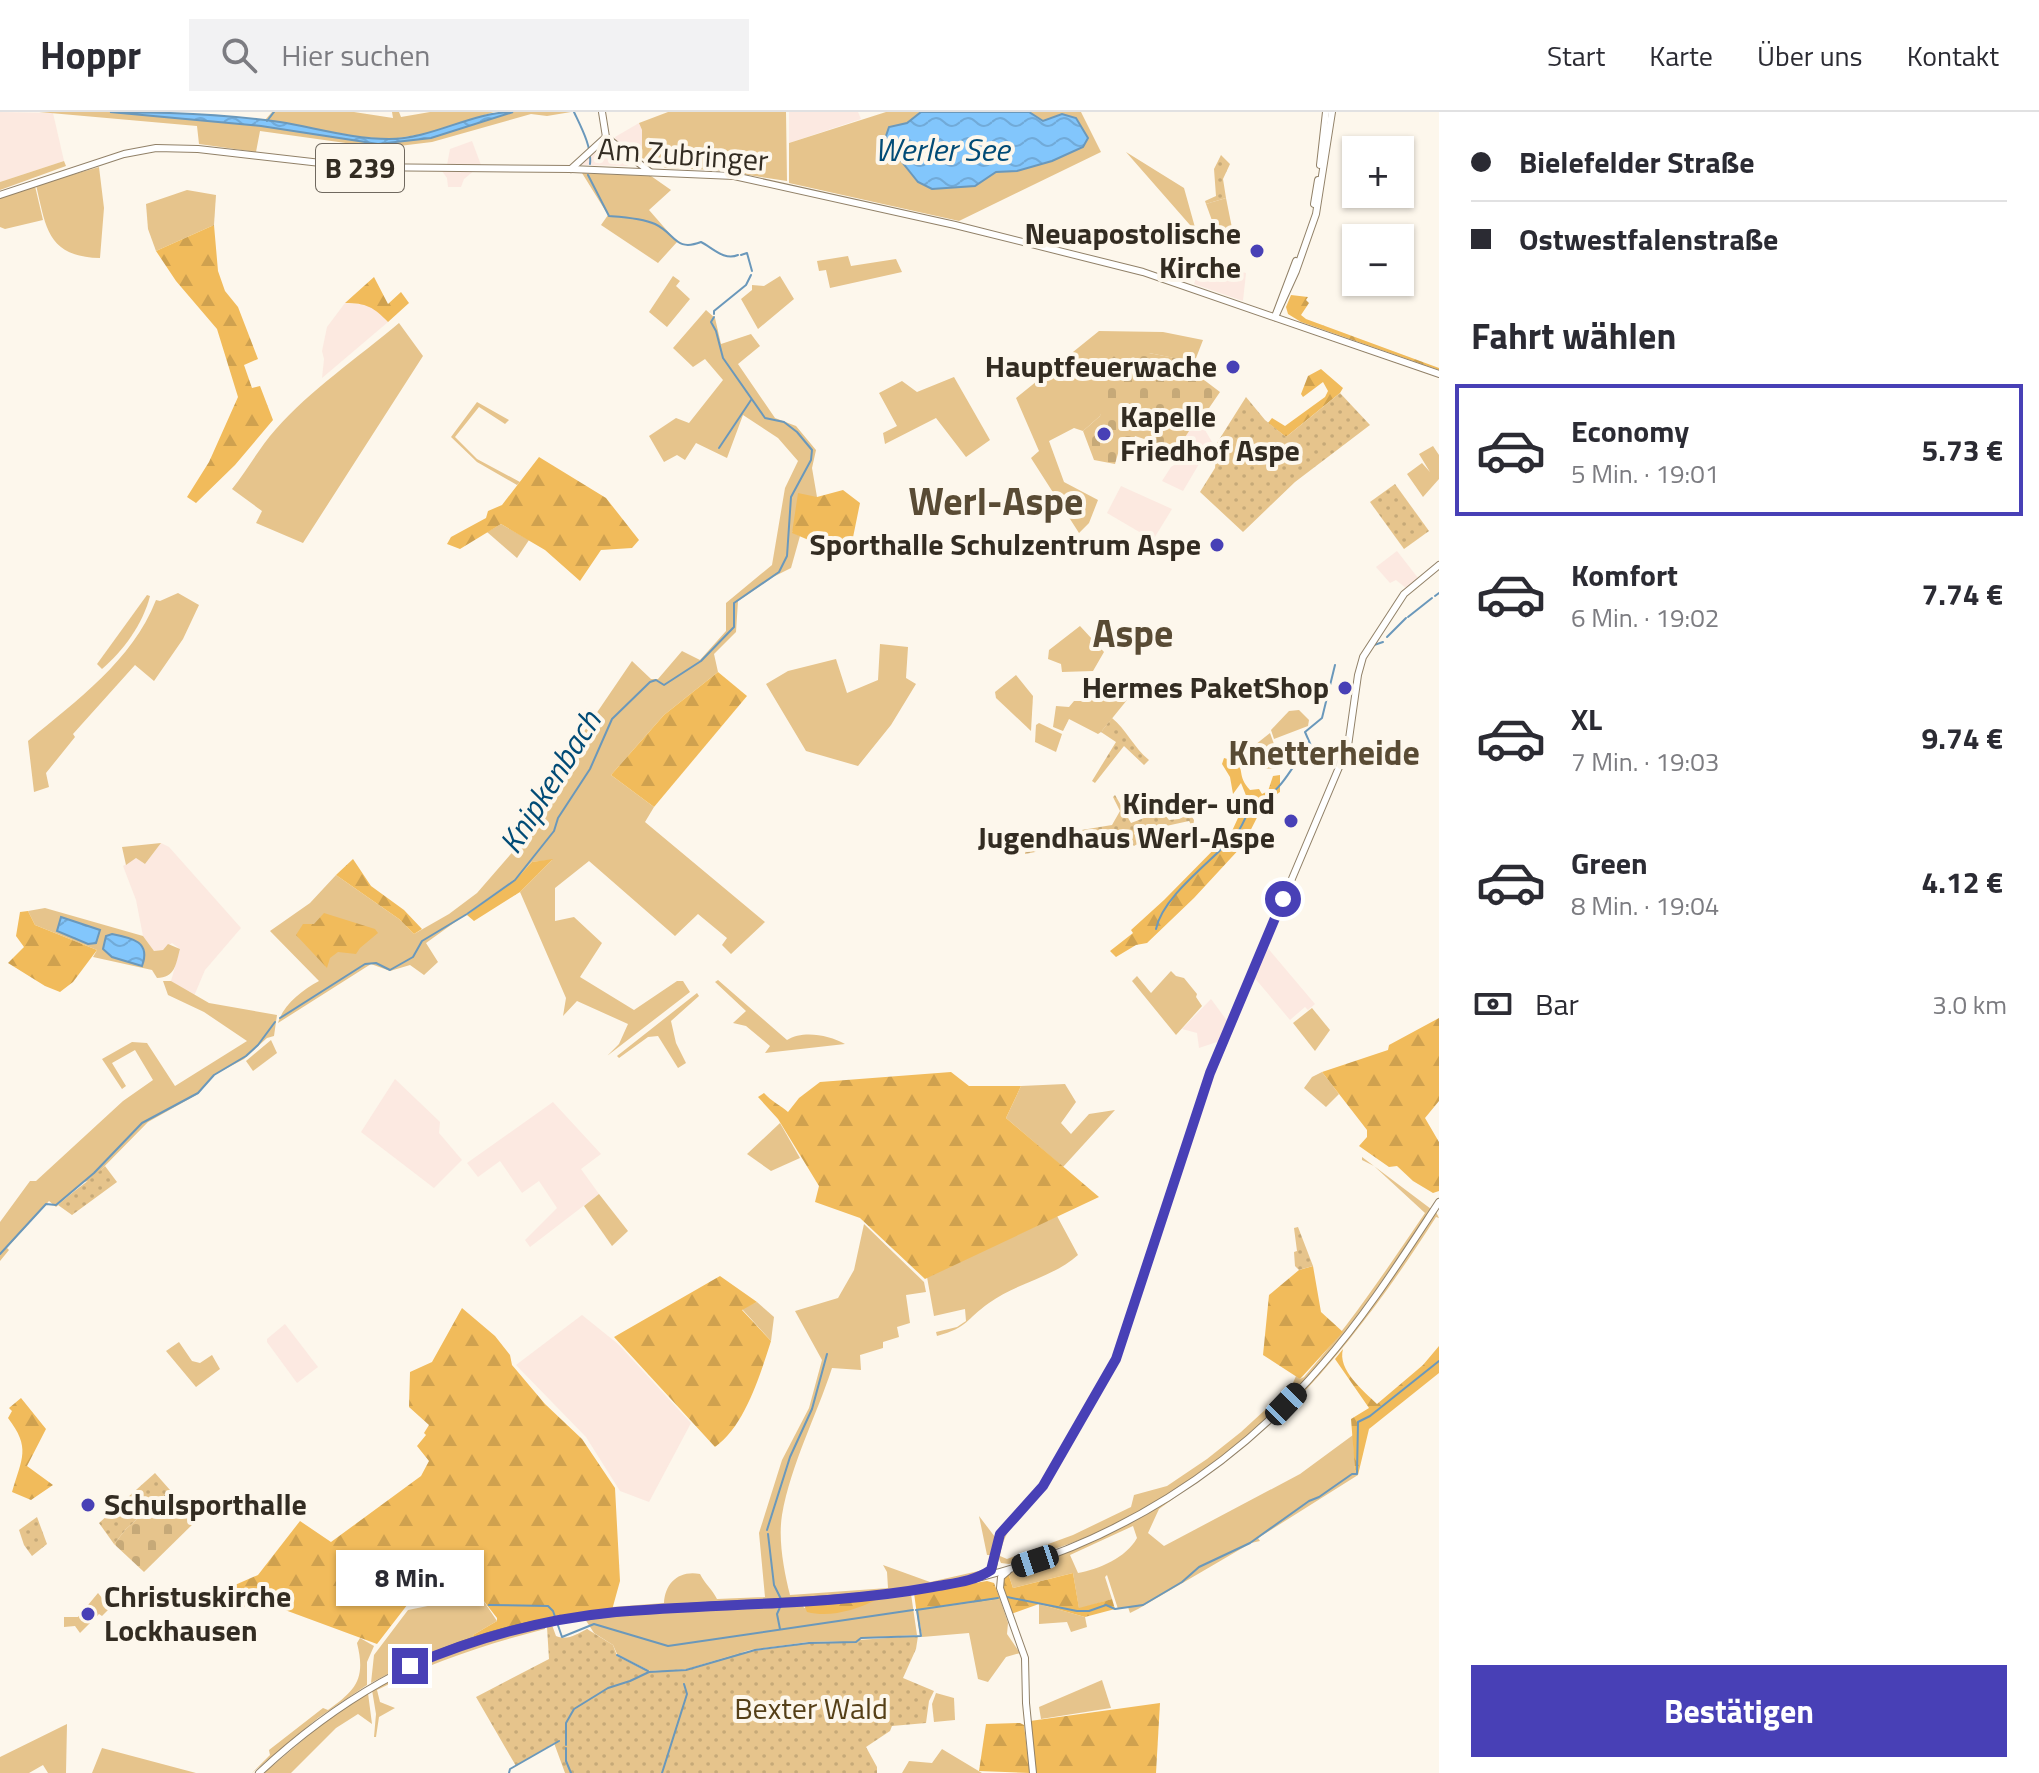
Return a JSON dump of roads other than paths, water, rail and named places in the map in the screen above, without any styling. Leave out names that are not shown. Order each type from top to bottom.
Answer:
[{"type":"main road","points":[[602,112],[606,137],[650,172]]},
{"type":"main road","points":[[1275,317],[1296,271],[1316,214],[1329,112]]},
{"type":"main road","points":[[571,169],[606,137]]},
{"type":"main road","name":"Am Zubringer","points":[[0,195],[111,158],[156,148],[198,149],[356,167],[571,169],[734,176],[963,227],[1157,276],[1439,374]]},
{"type":"main road","points":[[635,159],[669,172]]},
{"type":"main road","points":[[978,1578],[993,1567],[1000,1534],[1043,1486],[1116,1359],[1210,1073],[1348,746],[1361,662],[1370,642],[1402,596],[1439,565]]},
{"type":"main road","points":[[259,1773],[319,1722],[400,1671],[483,1637],[555,1620],[643,1610],[777,1603],[917,1590],[1015,1567],[1092,1538],[1138,1516],[1194,1481],[1247,1440],[1299,1391],[1336,1349],[1439,1202]]},
{"type":"main road","points":[[995,1551],[999,1563],[1015,1567]]},
{"type":"main road","points":[[1015,1567],[1002,1575],[1000,1588],[1025,1658],[1033,1773]]},
{"type":"main road","points":[[978,1578],[990,1579],[1000,1588]]},
{"type":"water","points":[[110,112],[238,117],[389,139],[421,135],[482,116],[513,112],[431,138],[378,144],[261,126]]},
{"type":"water","name":"Werler See","points":[[921,112],[1029,112],[1043,121],[1062,114],[1076,118],[1088,138],[1083,147],[1052,161],[1017,171],[996,172],[975,186],[932,189],[918,182],[890,147],[886,136],[889,127],[907,123]]},
{"type":"water","points":[[61,917],[100,930],[96,943],[88,944],[57,931]]},
{"type":"water","points":[[112,934],[142,946],[142,966],[112,957],[103,949],[106,936]]},
{"type":"waterway","points":[[267,121],[274,112]]},
{"type":"waterway","name":"Knipkenbach","points":[[574,112],[588,144],[590,164]]},
{"type":"waterway","name":"Knipkenbach","points":[[588,175],[609,216],[650,222],[686,245],[701,242],[723,255],[738,255]]},
{"type":"waterway","name":"Knipkenbach","points":[[741,255],[747,253],[752,271]]},
{"type":"waterway","name":"Knipkenbach","points":[[714,314],[746,285],[751,275]]},
{"type":"waterway","name":"Knipkenbach","points":[[280,1018],[365,964],[376,963],[390,970],[413,957],[422,941],[515,880],[554,831],[558,818],[590,769],[612,719],[650,682],[656,680],[664,685],[701,661],[734,627],[734,603],[779,572],[787,556],[791,497],[811,460],[812,450],[784,422],[765,418],[723,358],[711,322],[714,317]]},
{"type":"waterway","points":[[719,448],[751,400]]},
{"type":"waterway","points":[[1435,596],[1439,593]]},
{"type":"waterway","points":[[1408,617],[1432,598]]},
{"type":"waterway","points":[[1387,637],[1406,618]]},
{"type":"waterway","points":[[1374,645],[1383,642]]},
{"type":"waterway","points":[[1257,802],[1276,789],[1312,748],[1305,732],[1322,718],[1335,665]]},
{"type":"waterway","points":[[1156,929],[1168,903],[1237,833],[1251,805]]},
{"type":"waterway","name":"Knipkenbach","points":[[0,1254],[46,1204],[56,1205],[94,1173],[142,1123],[198,1093],[214,1075],[258,1045],[275,1022]]},
{"type":"waterway","points":[[767,1530],[790,1457],[812,1409],[827,1354]]},
{"type":"waterway","points":[[1007,1597],[1077,1611],[1089,1611],[1106,1605],[1115,1609],[1143,1605],[1182,1582],[1199,1567],[1250,1543],[1309,1501],[1352,1474],[1357,1474],[1358,1422],[1370,1416],[1439,1361]]},
{"type":"waterway","points":[[768,1534],[774,1585],[781,1599]]},
{"type":"waterway","points":[[916,1610],[998,1598]]},
{"type":"waterway","points":[[489,1605],[548,1606],[553,1611],[562,1637],[594,1624],[668,1646],[913,1610]]},
{"type":"waterway","points":[[780,1629],[777,1614],[781,1605]]},
{"type":"waterway","points":[[566,1745],[566,1723],[574,1709],[608,1688],[649,1672],[686,1670],[755,1650],[809,1643],[856,1642],[861,1638],[921,1636],[917,1610]]},
{"type":"waterway","points":[[617,1655],[648,1671]]},
{"type":"waterway","points":[[662,1773],[687,1694],[684,1684]]},
{"type":"waterway","points":[[509,1773],[510,1769],[559,1741]]},
{"type":"waterway","points":[[566,1748],[566,1761],[571,1773]]},
{"type":"place","name":"Neuapostolische Kirche","points":[[1257,251]]},
{"type":"place","name":"Hauptfeuerwache","points":[[1233,367]]},
{"type":"place","name":"Kapelle Friedhof Aspe","points":[[1104,434]]},
{"type":"place","name":"Sporthalle Schulzentrum Aspe","points":[[1217,545]]},
{"type":"place","name":"Hermes PaketShop","points":[[1345,688]]},
{"type":"place","name":"Kinder- und Jugendhaus Werl-Aspe","points":[[1291,821]]},
{"type":"place","name":"Schulsporthalle","points":[[88,1505]]},
{"type":"place","name":"Christuskirche Lockhausen","points":[[88,1614]]},
{"type":"district","name":"Werl-Aspe","points":[[996,502]]},
{"type":"district","name":"Aspe","points":[[1133,634]]},
{"type":"district","name":"Knetterheide","points":[[1324,753]]},
{"type":"park label","name":"Bexter Wald","points":[[811,1709]]}]
